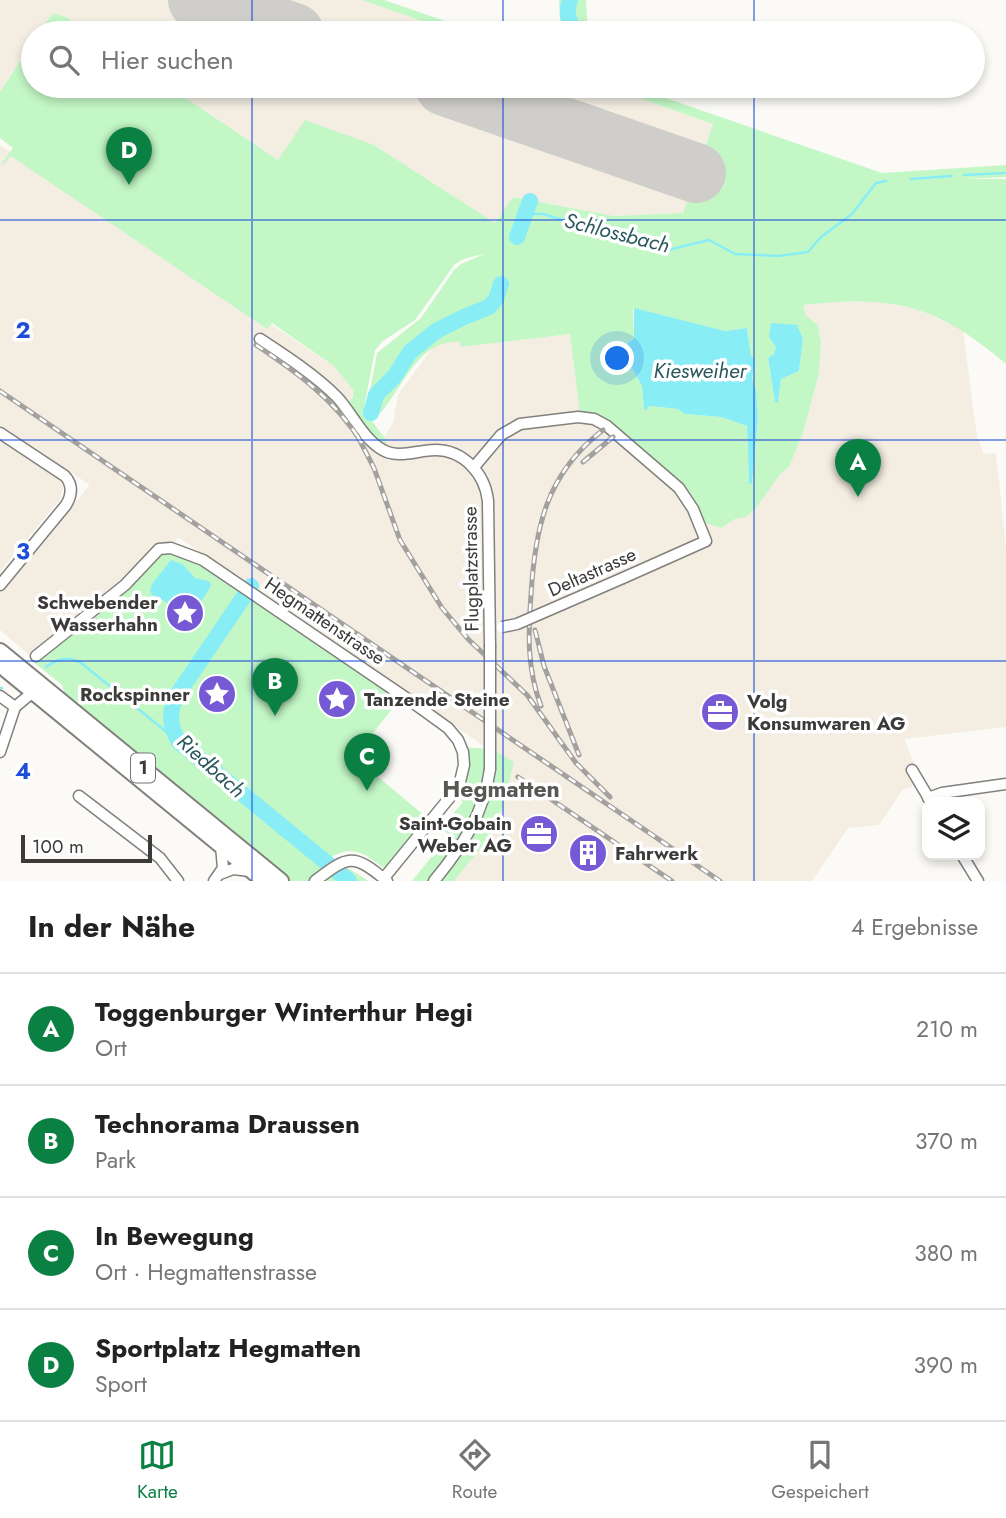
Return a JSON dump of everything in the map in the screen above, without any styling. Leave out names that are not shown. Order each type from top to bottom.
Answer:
[{"type":"main road","name":"1","points":[[0,651],[281,881]]},
{"type":"main road","name":"1","points":[[0,665],[259,877]]},
{"type":"street","points":[[260,339],[318,380],[382,450],[396,454],[443,450],[474,467]]},
{"type":"street","name":"Deltastrasse","points":[[474,467],[501,435],[515,426],[572,417],[594,419],[613,430],[679,488],[693,509],[706,541],[517,624],[490,628]]},
{"type":"street","points":[[0,433],[65,476],[71,491],[65,505],[0,585]]},
{"type":"street","name":"Flugplatzstrasse","points":[[434,881],[456,854],[475,823],[485,795],[490,769],[488,501],[483,479],[474,467]]},
{"type":"street","name":"Hegmattenstrasse","points":[[36,656],[125,585],[159,548],[197,556],[444,724],[460,744],[464,765],[457,789],[385,880]]},
{"type":"street","points":[[0,752],[15,707],[33,692]]},
{"type":"street","points":[[0,696],[15,707]]},
{"type":"street","points":[[912,770],[927,797]]},
{"type":"street","points":[[935,797],[942,793],[1006,784]]},
{"type":"street","points":[[79,796],[160,858],[178,881]]},
{"type":"street","points":[[217,877],[224,862],[221,846]]},
{"type":"street","points":[[319,878],[339,863],[348,860],[359,861],[385,880]]},
{"type":"street","points":[[965,860],[978,881]]},
{"type":"street","points":[[217,877],[233,869],[259,877]]},
{"type":"shaded area","points":[[0,0],[362,0],[422,21],[72,21],[53,13],[47,21],[21,21],[21,60],[0,92]]},
{"type":"shaded area","points":[[186,98],[639,98],[713,124],[683,213],[614,216],[513,197],[495,223],[374,145],[278,160]]},
{"type":"shaded area","points":[[0,145],[334,366],[353,390],[351,421],[375,452],[393,423],[398,395],[433,347],[446,341],[460,342],[462,347],[571,334],[580,410],[594,408],[680,483],[695,503],[721,528],[735,519],[746,517],[756,508],[781,473],[789,467],[803,433],[819,373],[821,343],[818,325],[806,316],[802,305],[882,302],[917,309],[963,330],[977,437],[984,454],[996,453],[1006,549],[1006,727],[904,739],[921,780],[912,787],[903,789],[879,825],[848,828],[812,881],[454,881],[492,830],[502,809],[512,765],[178,537],[171,548],[33,658],[0,630],[0,592],[90,485],[0,425]]},
{"type":"shaded area","points":[[0,438],[58,476],[63,487],[60,499],[0,572]]},
{"type":"green space","points":[[362,0],[384,0],[445,21],[422,21]]},
{"type":"green space","points":[[559,0],[586,0],[587,21],[560,21]]},
{"type":"green space","points":[[53,13],[72,21],[47,21]]},
{"type":"green space","points":[[21,60],[21,98],[186,98],[278,160],[305,120],[374,145],[495,223],[513,197],[614,216],[683,213],[713,124],[639,98],[666,98],[882,173],[1006,165],[1006,177],[964,179],[1006,179],[1006,364],[957,328],[912,308],[863,302],[803,305],[806,316],[818,325],[821,343],[819,373],[803,433],[789,467],[781,473],[756,508],[746,517],[735,519],[721,528],[703,522],[695,503],[680,483],[614,425],[595,414],[580,413],[570,334],[461,347],[460,342],[445,343],[421,357],[377,417],[372,416],[367,407],[377,353],[421,318],[454,270],[461,264],[487,253],[455,264],[415,320],[383,341],[375,350],[364,408],[387,441],[382,449],[346,407],[353,397],[353,390],[334,366],[272,323],[267,329],[11,156],[2,163],[13,148],[0,138],[0,92]],"holes":[[[633,309],[725,331],[747,328],[751,356],[755,360],[752,379],[758,418],[752,483],[749,483],[747,426],[721,417],[685,414],[679,409],[649,406],[646,411],[642,386],[625,353],[626,344],[634,339]],[[774,324],[794,326],[803,339],[799,371],[781,379],[778,403],[775,402],[768,359],[774,354],[776,347]]]},
{"type":"green space","points":[[164,552],[191,559],[400,699],[354,757],[431,821],[389,872],[368,857],[348,851],[331,857],[368,881],[328,881],[322,876],[315,881],[281,881],[65,695],[62,685],[31,660],[65,635],[158,554]]},
{"type":"green space","points":[[461,747],[492,749],[514,762],[502,809],[480,849],[454,881],[412,881],[449,835],[441,828],[463,802],[453,794],[459,786]]},
{"type":"water","name":"Kiesweiher","points":[[634,308],[725,331],[747,328],[751,356],[755,360],[752,379],[756,391],[758,418],[752,483],[749,484],[747,426],[721,417],[685,414],[678,409],[649,406],[646,411],[644,409],[642,386],[625,353],[626,344],[634,339]]},
{"type":"water","points":[[771,323],[797,325],[803,339],[799,371],[781,379],[778,403],[775,402],[768,358],[774,354],[776,347],[769,337]]},
{"type":"water","points":[[171,560],[182,564],[195,578],[209,581],[211,585],[186,621],[174,618],[166,602],[152,595],[150,590]]},
{"type":"waterway","name":"Riedbach","points":[[569,21],[570,0]]},
{"type":"waterway","points":[[964,175],[1006,173]]},
{"type":"waterway","points":[[911,179],[951,176]]},
{"type":"waterway","name":"Schlossbach","points":[[525,214],[570,219],[588,227],[609,229],[625,239],[661,243],[668,250],[709,240],[735,254],[778,256],[808,252],[821,237],[852,214],[876,183],[886,181]]},
{"type":"waterway","name":"Riedbach","points":[[517,237],[530,201]]},
{"type":"waterway","name":"Riedbach","points":[[371,413],[376,395],[394,377],[410,352],[436,331],[489,307],[496,299],[501,284]]},
{"type":"waterway","name":"Riedbach","points":[[251,586],[175,698],[171,715],[174,731],[179,742],[349,881]]},
{"type":"waterway","points":[[46,667],[62,659],[80,662],[179,742]]},
{"type":"runway","points":[[198,0],[259,21]]},
{"type":"runway","points":[[480,98],[696,173]]},
{"type":"railway","points":[[256,345],[328,400],[362,443]]},
{"type":"railway","points":[[0,391],[720,881]]},
{"type":"railway","points":[[541,706],[533,679],[529,638],[536,547],[547,504],[556,484],[568,465],[603,430]]},
{"type":"railway","points":[[357,435],[374,468],[400,540],[442,608],[468,639],[527,695],[576,763],[610,797]]},
{"type":"railway","points":[[583,462],[613,437]]},
{"type":"railway","points":[[535,630],[544,666],[579,755]]},
{"type":"railway","points":[[518,777],[672,881]]},
{"type":"place","name":"Sportplatz Hegmatten","points":[[129,185]]},
{"type":"place","name":"Toggenburger Winterthur Hegi","points":[[858,497]]},
{"type":"place","name":"Schwebender Wasserhahn","points":[[185,613]]},
{"type":"place","name":"Rockspinner","points":[[217,694]]},
{"type":"place","name":"Tanzende Steine","points":[[337,699]]},
{"type":"place","name":"Volg Konsumwaren AG","points":[[720,712]]},
{"type":"place","name":"Technorama Draussen","points":[[275,716]]},
{"type":"place","name":"In Bewegung","points":[[367,791]]},
{"type":"place","name":"Saint-Gobain Weber AG","points":[[539,834]]},
{"type":"place","name":"Fahrwerk","points":[[588,853]]},
{"type":"district","name":"Hegmatten","points":[[501,789]]}]
